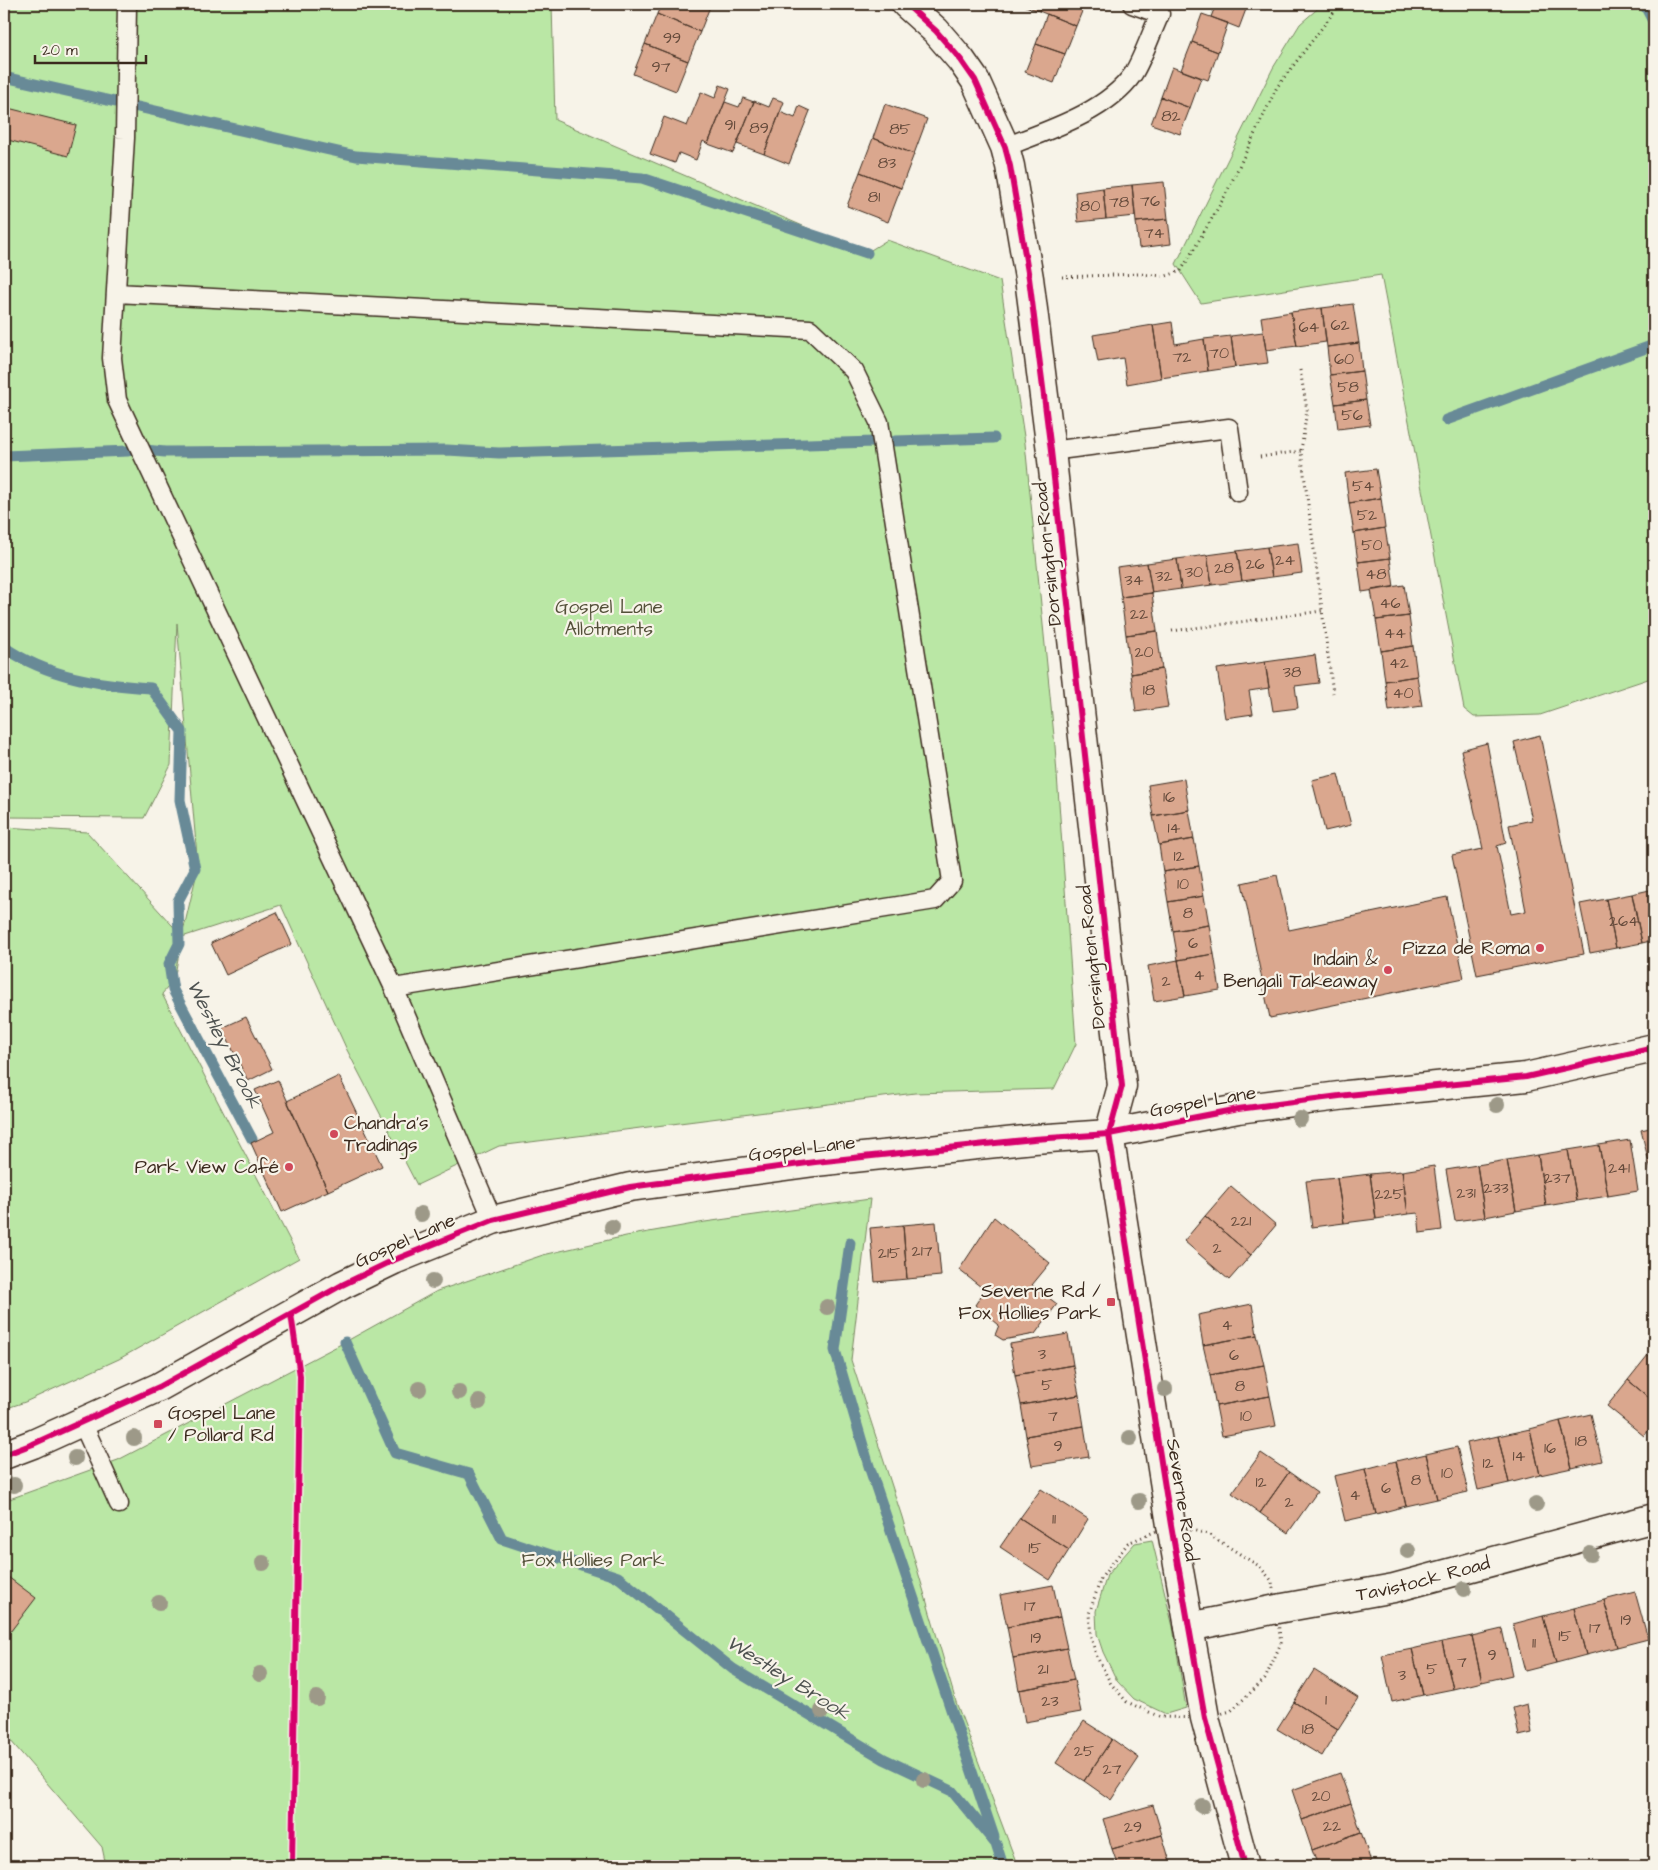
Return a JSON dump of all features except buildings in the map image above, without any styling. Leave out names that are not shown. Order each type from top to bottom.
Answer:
[{"type":"street","name":"Dorsington Road","points":[[906,4],[936,31],[961,60],[975,80],[1005,148],[1010,166],[1029,278],[1051,451],[1122,1086],[1109,1134]]},
{"type":"street","name":"Gospel Lane","points":[[4,1455],[159,1387],[342,1285],[394,1260],[493,1220],[640,1186],[815,1162],[1034,1139],[1109,1134],[1238,1109],[1526,1077],[1654,1048]]},
{"type":"street","name":"Severne Road","points":[[1109,1134],[1189,1627],[1206,1718],[1245,1866]]},
{"type":"street","name":"Tavistock Road","points":[[1189,1627],[1394,1588],[1654,1518]]},
{"type":"lane","points":[[127,4],[126,138],[112,358],[117,400],[394,988],[493,1220]]},
{"type":"lane","points":[[1005,148],[1063,125],[1106,102],[1133,74],[1160,14],[1132,4]]},
{"type":"lane","points":[[116,293],[810,329],[854,371],[879,422],[952,881],[935,900],[394,988]]},
{"type":"lane","points":[[1051,451],[1229,428],[1238,492]]},
{"type":"lane","points":[[82,1422],[119,1504]]},
{"type":"path","points":[[1029,278],[1138,274],[1166,276],[1181,271],[1225,196],[1277,87],[1340,4]]},
{"type":"path","points":[[1300,370],[1307,410],[1300,451],[1333,693]]},
{"type":"path","points":[[1235,461],[1300,451]]},
{"type":"path","points":[[1172,631],[1322,611]]},
{"type":"green space","name":"Gospel Lane Allotments","points":[[4,4],[552,4],[555,120],[866,253],[887,240],[1000,281],[1025,443],[1055,746],[1076,1044],[1054,1089],[915,1093],[499,1146],[417,1185],[347,1050],[281,905],[182,937],[174,980],[162,994],[299,1258],[119,1359],[25,1402],[4,1409],[4,827],[87,832],[182,936],[198,868],[177,623],[171,765],[144,818],[4,817]]},
{"type":"green space","points":[[1323,4],[1654,4],[1654,677],[1540,715],[1474,717],[1464,709],[1381,275],[1201,303],[1176,264],[1273,68],[1300,24]]},
{"type":"green space","name":"Fox Hollies Park","points":[[870,1199],[851,1360],[902,1517],[956,1702],[1016,1866],[106,1866],[102,1847],[4,1733],[4,1501],[118,1460],[345,1342],[437,1291],[543,1255],[626,1236],[705,1222]]},
{"type":"green space","points":[[1152,1540],[1173,1627],[1186,1708],[1166,1714],[1134,1699],[1117,1681],[1103,1652],[1097,1634],[1096,1611],[1107,1575],[1135,1543]]},
{"type":"waterway","points":[[1644,4],[1654,23]]},
{"type":"waterway","points":[[4,77],[356,156],[642,178],[867,253]]},
{"type":"waterway","points":[[1446,420],[1654,345]]},
{"type":"waterway","points":[[895,441],[994,438]]},
{"type":"waterway","points":[[145,450],[165,452],[447,450],[499,453],[875,442]]},
{"type":"waterway","points":[[4,456],[128,451]]},
{"type":"waterway","name":"Westley Brook","points":[[4,647],[38,666],[74,678],[113,685],[151,688],[182,731],[180,800],[195,869],[178,901],[179,944],[169,964],[173,990],[252,1139]]},
{"type":"waterway","points":[[850,1243],[835,1350],[869,1466],[994,1837]]},
{"type":"waterway","name":"Westley Brook","points":[[345,1342],[395,1453],[469,1474],[502,1539],[618,1577],[733,1669],[884,1759],[952,1791],[996,1844],[1003,1866]]},
{"type":"cycle path","points":[[906,4],[936,31],[961,60],[975,80],[1005,147],[1010,166],[1029,278],[1051,451],[1122,1086],[1109,1134],[1171,1525],[1205,1718],[1245,1866]]},
{"type":"cycle path","points":[[4,1455],[33,1444],[159,1387],[342,1285],[394,1260],[493,1220],[630,1187],[815,1162],[1034,1139],[1109,1134],[1238,1109],[1347,1095],[1526,1077],[1654,1048]]},
{"type":"cycle path","points":[[291,1314],[300,1376],[292,1866]]},
{"type":"place","name":"Pizza de Roma","points":[[1540,948]]},
{"type":"place","name":"Indain & Bengali Takeaway","points":[[1388,970]]},
{"type":"place","name":"Chandra's Tradings","points":[[334,1134]]},
{"type":"place","name":"Park View Café","points":[[289,1167]]},
{"type":"place","name":"Severne Rd / Fox Hollies Park","points":[[1111,1302]]},
{"type":"place","name":"Gospel Lane / Pollard Rd","points":[[158,1424]]}]
